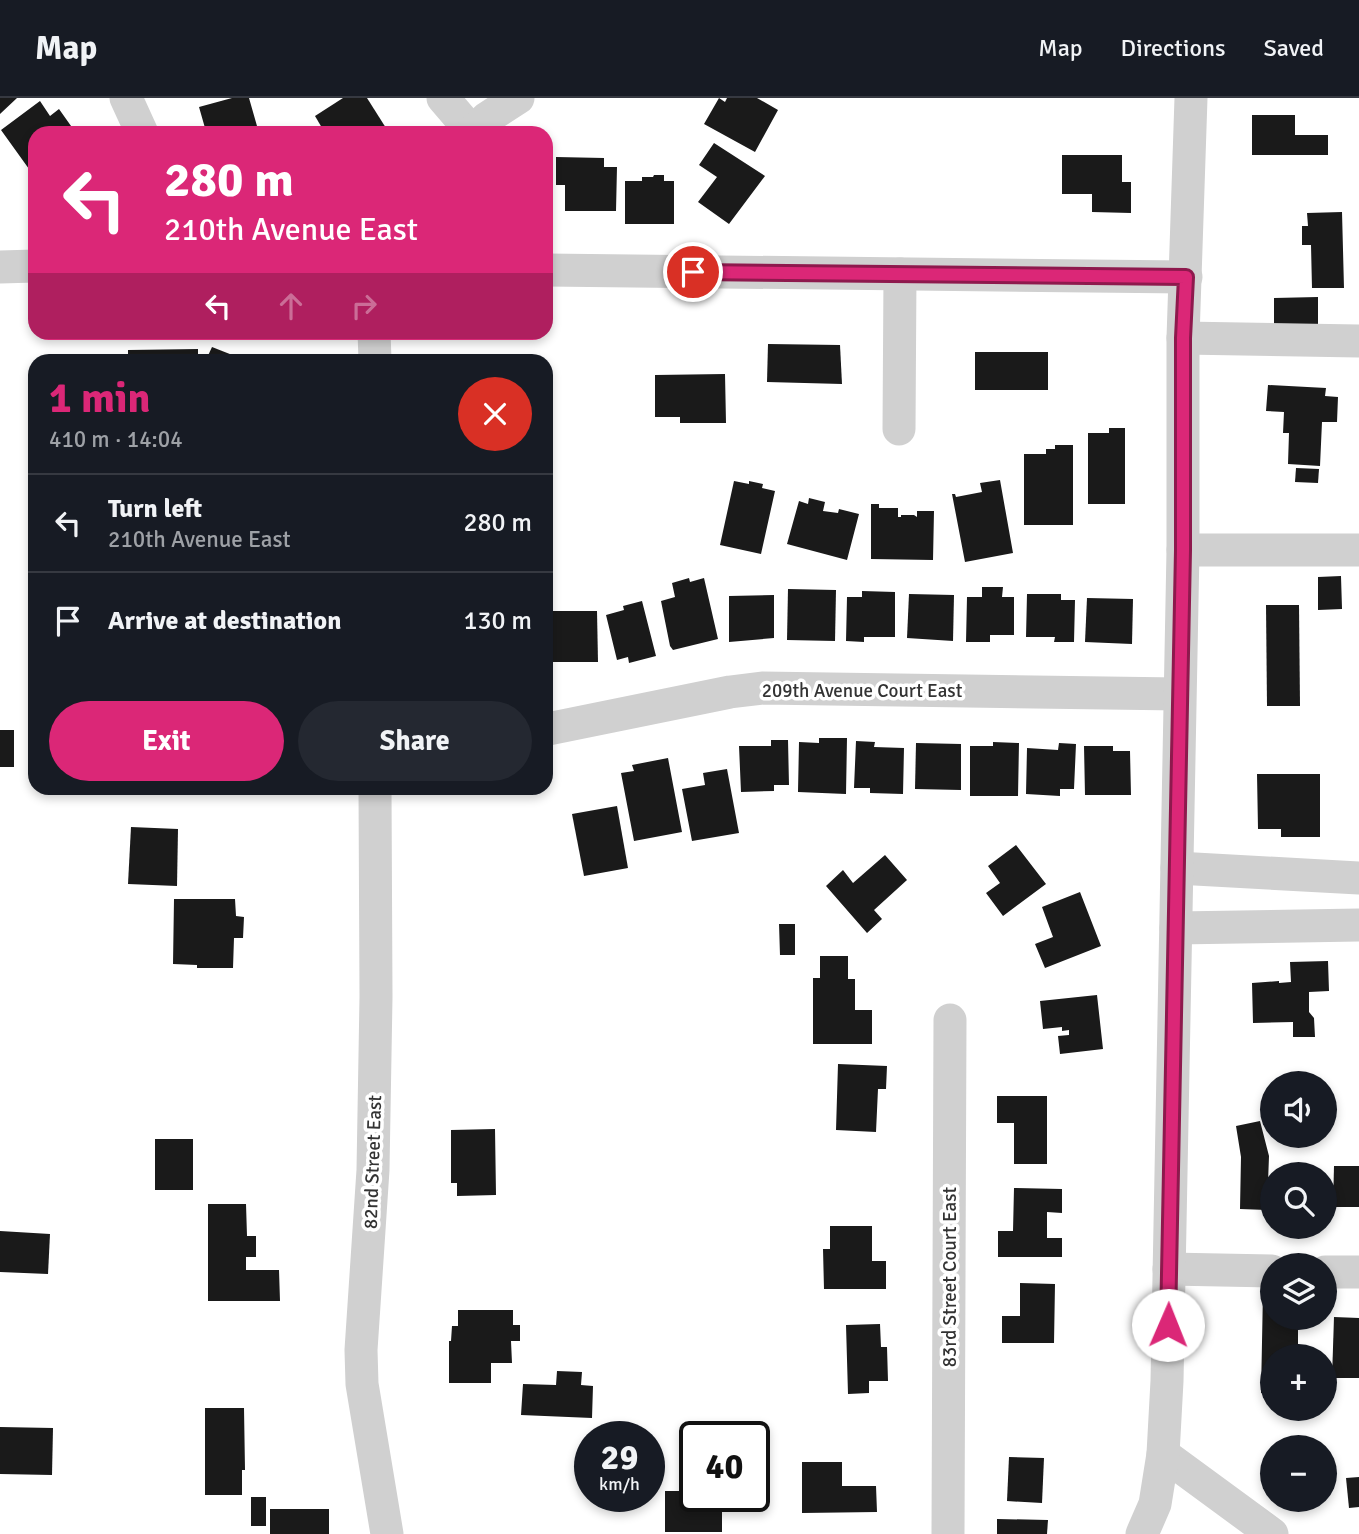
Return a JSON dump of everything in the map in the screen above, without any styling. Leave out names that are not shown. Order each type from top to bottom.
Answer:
[{"type":"street","points":[[126,98],[139,126]]},
{"type":"street","points":[[443,98],[468,126]]},
{"type":"street","points":[[479,126],[518,98]]},
{"type":"street","points":[[1142,1534],[1155,1504],[1163,1454],[1183,550],[1183,338],[1191,98]]},
{"type":"street","points":[[0,267],[28,266]]},
{"type":"street","points":[[553,270],[1186,277]]},
{"type":"street","points":[[899,429],[900,274]]},
{"type":"street","points":[[1183,338],[1359,341]]},
{"type":"street","points":[[1183,550],[1359,550]]},
{"type":"street","name":"209th Avenue Court East","points":[[553,728],[762,688],[1179,694]]},
{"type":"street","name":"82nd Street East","points":[[375,795],[373,1170],[361,1350],[362,1384],[387,1534]]},
{"type":"street","points":[[1177,868],[1359,878]]},
{"type":"street","points":[[1176,928],[1359,925]]},
{"type":"street","name":"83rd Street Court East","points":[[948,1534],[950,1020]]},
{"type":"street","points":[[1168,1269],[1260,1271]]},
{"type":"street","points":[[1337,1272],[1359,1272]]},
{"type":"street","points":[[1163,1454],[1272,1534]]},
{"type":"building","points":[[0,98],[17,98],[0,114]]},
{"type":"building","points":[[232,98],[249,98],[257,126],[204,126],[199,107]]},
{"type":"building","points":[[343,98],[367,98],[385,126],[321,126],[315,116]]},
{"type":"building","points":[[719,98],[725,102],[727,98],[757,98],[778,110],[755,152],[704,124]]},
{"type":"building","points":[[40,101],[50,116],[59,109],[71,126],[28,126],[28,168],[1,130]]},
{"type":"building","points":[[1252,115],[1295,115],[1295,135],[1328,135],[1328,155],[1252,155]]},
{"type":"building","points":[[714,143],[765,176],[729,224],[698,202],[717,177],[699,165]]},
{"type":"building","points":[[1062,155],[1122,155],[1122,182],[1131,182],[1131,213],[1092,212],[1092,194],[1062,194]]},
{"type":"building","points":[[556,157],[604,158],[604,167],[617,167],[616,211],[565,211],[565,185],[556,185]]},
{"type":"building","points":[[664,175],[664,181],[674,181],[674,224],[625,224],[625,181],[642,181],[642,177]]},
{"type":"building","points":[[1342,212],[1344,288],[1312,288],[1311,245],[1302,245],[1302,226],[1308,226],[1307,213]]},
{"type":"building","points":[[1318,297],[1318,326],[1274,326],[1274,298]]},
{"type":"building","points":[[768,344],[840,345],[842,384],[767,382]]},
{"type":"building","points":[[212,347],[230,354],[209,354]]},
{"type":"building","points":[[198,349],[198,354],[128,354],[128,350]]},
{"type":"building","points":[[975,352],[1048,352],[1048,390],[975,390]]},
{"type":"building","points":[[725,374],[726,423],[680,423],[680,417],[655,417],[655,375]]},
{"type":"building","points":[[1268,385],[1326,388],[1325,396],[1338,397],[1337,422],[1322,422],[1320,466],[1288,464],[1289,433],[1283,433],[1284,412],[1266,411]]},
{"type":"building","points":[[1109,428],[1125,428],[1125,504],[1088,504],[1088,433],[1109,433]]},
{"type":"building","points":[[1055,445],[1073,445],[1073,525],[1024,525],[1024,454],[1046,454],[1046,449],[1055,449]]},
{"type":"building","points":[[1296,468],[1319,469],[1318,483],[1295,482]]},
{"type":"building","points":[[1000,480],[1013,553],[965,562],[952,494],[956,497],[982,492],[980,483]]},
{"type":"building","points":[[734,481],[763,484],[762,488],[775,491],[761,554],[720,545]]},
{"type":"building","points":[[809,498],[825,502],[823,511],[838,513],[839,509],[859,514],[847,560],[787,544],[799,501],[808,504]]},
{"type":"building","points":[[871,504],[879,504],[879,508],[898,508],[898,517],[917,517],[917,511],[934,511],[933,560],[871,559]]},
{"type":"building","points":[[1341,576],[1342,609],[1318,610],[1318,577]]},
{"type":"building","points":[[689,578],[690,582],[704,578],[718,639],[673,650],[661,601],[675,597],[672,583]]},
{"type":"building","points":[[982,587],[1003,587],[1002,597],[1014,597],[1014,635],[990,635],[990,642],[966,642],[967,597],[982,597]]},
{"type":"building","points":[[788,589],[836,590],[835,641],[787,640]]},
{"type":"building","points":[[862,591],[895,592],[895,637],[864,637],[864,642],[846,641],[847,597],[862,597]]},
{"type":"building","points":[[909,594],[954,595],[953,641],[907,638]]},
{"type":"building","points":[[1027,594],[1061,594],[1061,600],[1075,600],[1074,642],[1054,642],[1055,637],[1026,637]]},
{"type":"building","points":[[774,595],[774,638],[729,642],[729,596]]},
{"type":"building","points":[[1087,598],[1133,599],[1132,644],[1085,642]]},
{"type":"building","points":[[642,601],[656,656],[629,663],[628,657],[617,660],[606,615],[624,610],[623,606]]},
{"type":"building","points":[[1266,605],[1299,605],[1300,706],[1267,706]]},
{"type":"building","points":[[553,611],[597,611],[598,662],[553,662]]},
{"type":"building","points":[[0,730],[14,730],[14,767],[0,767]]},
{"type":"building","points":[[819,738],[847,738],[846,794],[798,792],[799,742],[819,743]]},
{"type":"building","points":[[771,740],[788,740],[789,785],[774,785],[774,791],[741,792],[739,746],[771,746]]},
{"type":"building","points":[[856,741],[875,742],[874,747],[904,748],[903,794],[870,793],[870,788],[854,788]]},
{"type":"building","points":[[993,742],[1019,743],[1018,796],[970,796],[970,746],[993,746]]},
{"type":"building","points":[[916,743],[961,744],[961,790],[915,789]]},
{"type":"building","points":[[1059,743],[1076,744],[1074,789],[1060,789],[1060,796],[1026,794],[1027,748],[1058,750]]},
{"type":"building","points":[[1084,746],[1113,746],[1113,751],[1130,751],[1131,795],[1085,795]]},
{"type":"building","points":[[668,758],[682,832],[634,841],[621,773],[634,771],[632,765]]},
{"type":"building","points":[[727,769],[739,833],[692,841],[682,789],[705,785],[703,773]]},
{"type":"building","points":[[1257,774],[1320,774],[1320,837],[1281,837],[1281,829],[1258,829]]},
{"type":"building","points":[[617,806],[628,868],[584,876],[572,814]]},
{"type":"building","points":[[131,827],[178,829],[177,886],[128,884]]},
{"type":"building","points":[[1016,845],[1046,884],[1003,916],[986,893],[1000,883],[988,866]]},
{"type":"building","points":[[885,855],[907,880],[874,910],[882,919],[867,933],[826,886],[843,870],[853,883]]},
{"type":"building","points":[[1080,892],[1101,946],[1045,968],[1035,944],[1053,937],[1042,907]]},
{"type":"building","points":[[174,899],[235,899],[236,916],[244,917],[243,938],[234,938],[233,968],[197,968],[197,965],[173,964]]},
{"type":"building","points":[[779,924],[795,924],[795,955],[780,955]]},
{"type":"building","points":[[820,956],[848,956],[848,979],[855,979],[855,1010],[872,1010],[872,1044],[813,1044],[813,978],[820,978]]},
{"type":"building","points":[[1328,961],[1329,991],[1309,992],[1309,1012],[1314,1018],[1315,1037],[1293,1037],[1293,1022],[1253,1023],[1252,983],[1291,982],[1290,962]]},
{"type":"building","points":[[1097,995],[1103,1049],[1060,1054],[1058,1036],[1069,1035],[1069,1030],[1062,1031],[1062,1027],[1043,1029],[1040,1001]]},
{"type":"building","points":[[838,1064],[887,1066],[886,1089],[878,1089],[876,1132],[836,1130]]},
{"type":"building","points":[[997,1096],[1047,1096],[1047,1164],[1014,1164],[1014,1123],[997,1123]]},
{"type":"building","points":[[1260,1121],[1260,1148],[1267,1148],[1269,1156],[1269,1162],[1260,1162],[1260,1210],[1240,1209],[1241,1157],[1236,1126]]},
{"type":"building","points":[[495,1129],[496,1195],[457,1196],[457,1183],[451,1183],[451,1130]]},
{"type":"building","points":[[155,1139],[193,1139],[193,1190],[155,1190]]},
{"type":"building","points":[[1337,1166],[1359,1166],[1359,1207],[1337,1207]]},
{"type":"building","points":[[1014,1188],[1062,1189],[1062,1213],[1047,1212],[1047,1238],[1062,1238],[1062,1257],[998,1257],[998,1231],[1013,1231]]},
{"type":"building","points":[[208,1204],[246,1204],[247,1236],[256,1236],[256,1257],[246,1257],[246,1270],[279,1270],[280,1301],[208,1301]]},
{"type":"building","points":[[830,1226],[872,1226],[872,1261],[886,1261],[886,1289],[824,1289],[823,1249],[830,1249]]},
{"type":"building","points":[[0,1231],[50,1234],[48,1274],[0,1272]]},
{"type":"building","points":[[1020,1283],[1055,1284],[1054,1343],[1002,1343],[1002,1316],[1020,1316]]},
{"type":"building","points":[[458,1310],[513,1310],[513,1325],[520,1325],[520,1341],[511,1341],[512,1363],[491,1363],[491,1383],[449,1383],[449,1341],[452,1326],[458,1326]]},
{"type":"building","points":[[1337,1317],[1359,1318],[1359,1378],[1337,1378],[1337,1344],[1333,1344]]},
{"type":"building","points":[[880,1324],[881,1347],[887,1347],[888,1381],[869,1381],[869,1393],[848,1394],[846,1325]]},
{"type":"building","points":[[1262,1330],[1298,1330],[1298,1344],[1262,1344]]},
{"type":"building","points":[[557,1371],[582,1372],[581,1385],[593,1386],[592,1418],[521,1415],[523,1384],[556,1385]]},
{"type":"building","points":[[205,1408],[244,1408],[245,1470],[242,1470],[242,1495],[205,1495]]},
{"type":"building","points":[[0,1427],[53,1428],[52,1475],[0,1474]]},
{"type":"building","points":[[1009,1457],[1044,1458],[1042,1503],[1007,1501]]},
{"type":"building","points":[[802,1462],[842,1462],[842,1486],[876,1486],[877,1512],[802,1513]]},
{"type":"building","points":[[1359,1477],[1359,1507],[1349,1508],[1346,1478]]},
{"type":"building","points":[[665,1491],[679,1491],[679,1512],[722,1512],[722,1532],[665,1532]]},
{"type":"building","points":[[251,1497],[266,1497],[266,1526],[251,1526]]},
{"type":"building","points":[[270,1509],[329,1509],[329,1534],[270,1534]]},
{"type":"building","points":[[997,1519],[1048,1520],[1047,1534],[997,1534]]},
{"type":"route","points":[[693,272],[1186,277],[1168,1325]]}]
